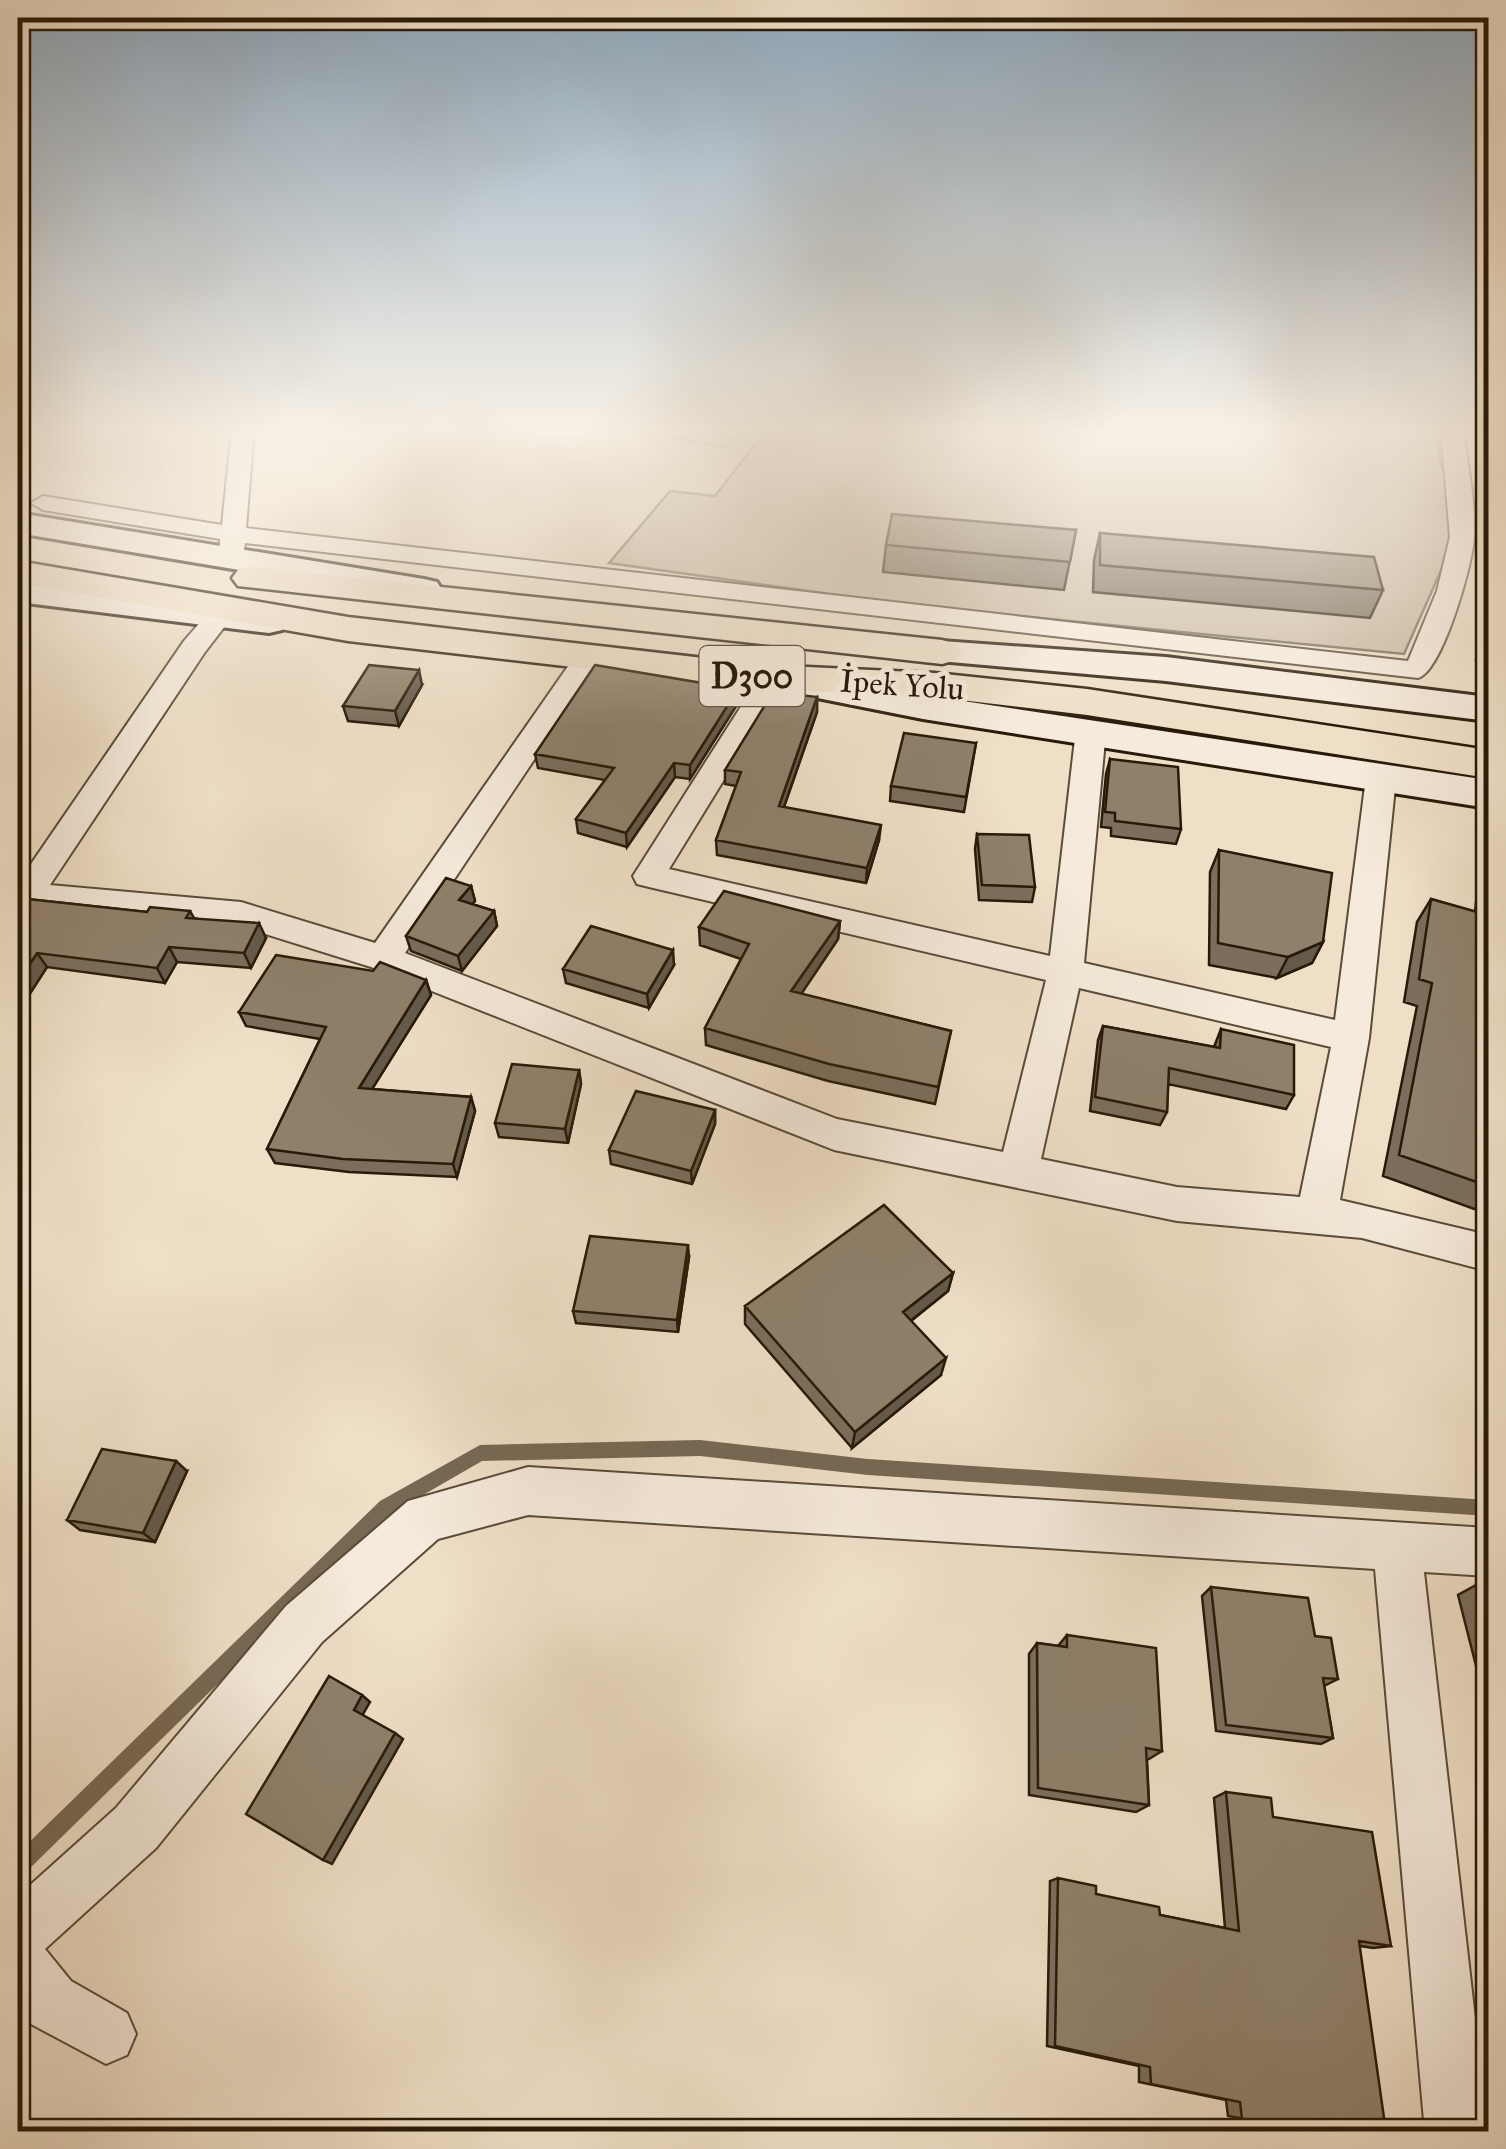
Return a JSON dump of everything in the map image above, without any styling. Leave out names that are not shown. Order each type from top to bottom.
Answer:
[{"type":"highway","name":"İpek Yolu","points":[[18,544],[216,574],[941,652],[1488,733]]},
{"type":"highway","name":"İpek Yolu","points":[[18,572],[348,628],[765,677],[935,685],[1087,702],[1488,764]]},
{"type":"street","points":[[126,528],[232,545],[1418,670],[1450,591],[1461,528]]},
{"type":"street","points":[[232,545],[233,528]]},
{"type":"street","points":[[232,545],[495,602]]},
{"type":"street","points":[[18,591],[219,618],[348,628]]},
{"type":"street","points":[[219,618],[194,647],[22,894],[241,914],[383,958],[834,1134],[1177,1204],[1362,1220],[1488,1252]]},
{"type":"street","points":[[941,652],[1166,669],[1488,709]]},
{"type":"street","points":[[383,958],[588,658]]},
{"type":"street","points":[[1351,1038],[648,876],[754,708],[765,677],[923,707],[1488,794]]},
{"type":"street","points":[[1018,1172],[1065,974],[1091,730]]},
{"type":"street","points":[[1317,1214],[1351,1038],[1381,778]]},
{"type":"street","points":[[18,1934],[136,1828],[304,1624],[424,1518],[528,1491],[1488,1552]]},
{"type":"street","points":[[1398,1546],[1457,2132]]},
{"type":"street","points":[[18,1963],[50,2002],[106,2034]]},
{"type":"shaded area","points":[[638,528],[1454,528],[1454,541],[1404,654],[908,605],[609,563]]},
{"type":"building","points":[[889,528],[1076,530],[1070,562],[886,545]]},
{"type":"building","points":[[1100,533],[1374,557],[1383,590],[1100,565]]},
{"type":"building","points":[[369,665],[419,670],[395,711],[343,706]]},
{"type":"building","points":[[595,665],[738,689],[690,765],[674,763],[626,833],[576,819],[614,768],[535,754]]},
{"type":"building","points":[[773,692],[817,697],[779,806],[881,825],[867,868],[716,840],[741,772],[725,770]]},
{"type":"building","points":[[904,733],[976,743],[966,797],[891,786]]},
{"type":"building","points":[[1110,759],[1178,767],[1181,829],[1115,821],[1115,813],[1105,812]]},
{"type":"building","points":[[977,834],[1029,835],[1035,887],[982,885]]},
{"type":"building","points":[[1219,850],[1332,873],[1323,942],[1288,957],[1218,943]]},
{"type":"building","points":[[446,878],[471,886],[459,900],[494,911],[458,956],[406,936]]},
{"type":"building","points":[[724,891],[840,921],[791,991],[951,1031],[938,1087],[829,1064],[705,1028],[749,944],[699,927]]},
{"type":"building","points":[[18,898],[147,912],[150,907],[190,911],[186,918],[259,923],[244,953],[169,947],[157,968],[37,953],[18,982]]},
{"type":"building","points":[[1431,899],[1488,915],[1488,1186],[1399,1155],[1432,983],[1419,979]]},
{"type":"building","points":[[591,926],[673,950],[647,994],[563,969]]},
{"type":"building","points":[[276,955],[373,971],[380,962],[426,980],[359,1088],[471,1097],[453,1164],[343,1159],[267,1149],[326,1027],[239,1012]]},
{"type":"building","points":[[1103,1026],[1220,1048],[1221,1029],[1294,1045],[1294,1095],[1169,1068],[1167,1112],[1095,1097]]},
{"type":"building","points":[[512,1064],[579,1070],[565,1129],[495,1123]]},
{"type":"building","points":[[636,1091],[715,1110],[691,1171],[609,1150]]},
{"type":"building","points":[[884,1205],[953,1273],[903,1312],[946,1358],[855,1432],[745,1306]]},
{"type":"building","points":[[590,1236],[688,1245],[677,1320],[573,1311]]},
{"type":"building","points":[[102,1449],[176,1461],[143,1533],[67,1520]]},
{"type":"building","points":[[1476,1585],[1488,1586],[1488,1633]]},
{"type":"building","points":[[1211,1587],[1308,1598],[1315,1636],[1331,1638],[1338,1679],[1323,1678],[1333,1738],[1226,1725]]},
{"type":"building","points":[[1067,1635],[1156,1648],[1162,1751],[1146,1748],[1149,1805],[1038,1788],[1037,1643],[1067,1647]]},
{"type":"building","points":[[329,1676],[362,1695],[354,1710],[395,1733],[323,1860],[246,1814]]},
{"type":"building","points":[[1226,1792],[1271,1798],[1273,1817],[1372,1832],[1391,1946],[1359,1941],[1386,2132],[1319,2132],[1242,2119],[1240,2102],[1151,2084],[1150,2067],[1055,2046],[1058,1878],[1096,1886],[1096,1894],[1159,1907],[1160,1915],[1239,1931]]},
{"type":"waterway","points":[[18,1866],[386,1507],[480,1453],[700,1448],[868,1467],[1488,1508]]}]
